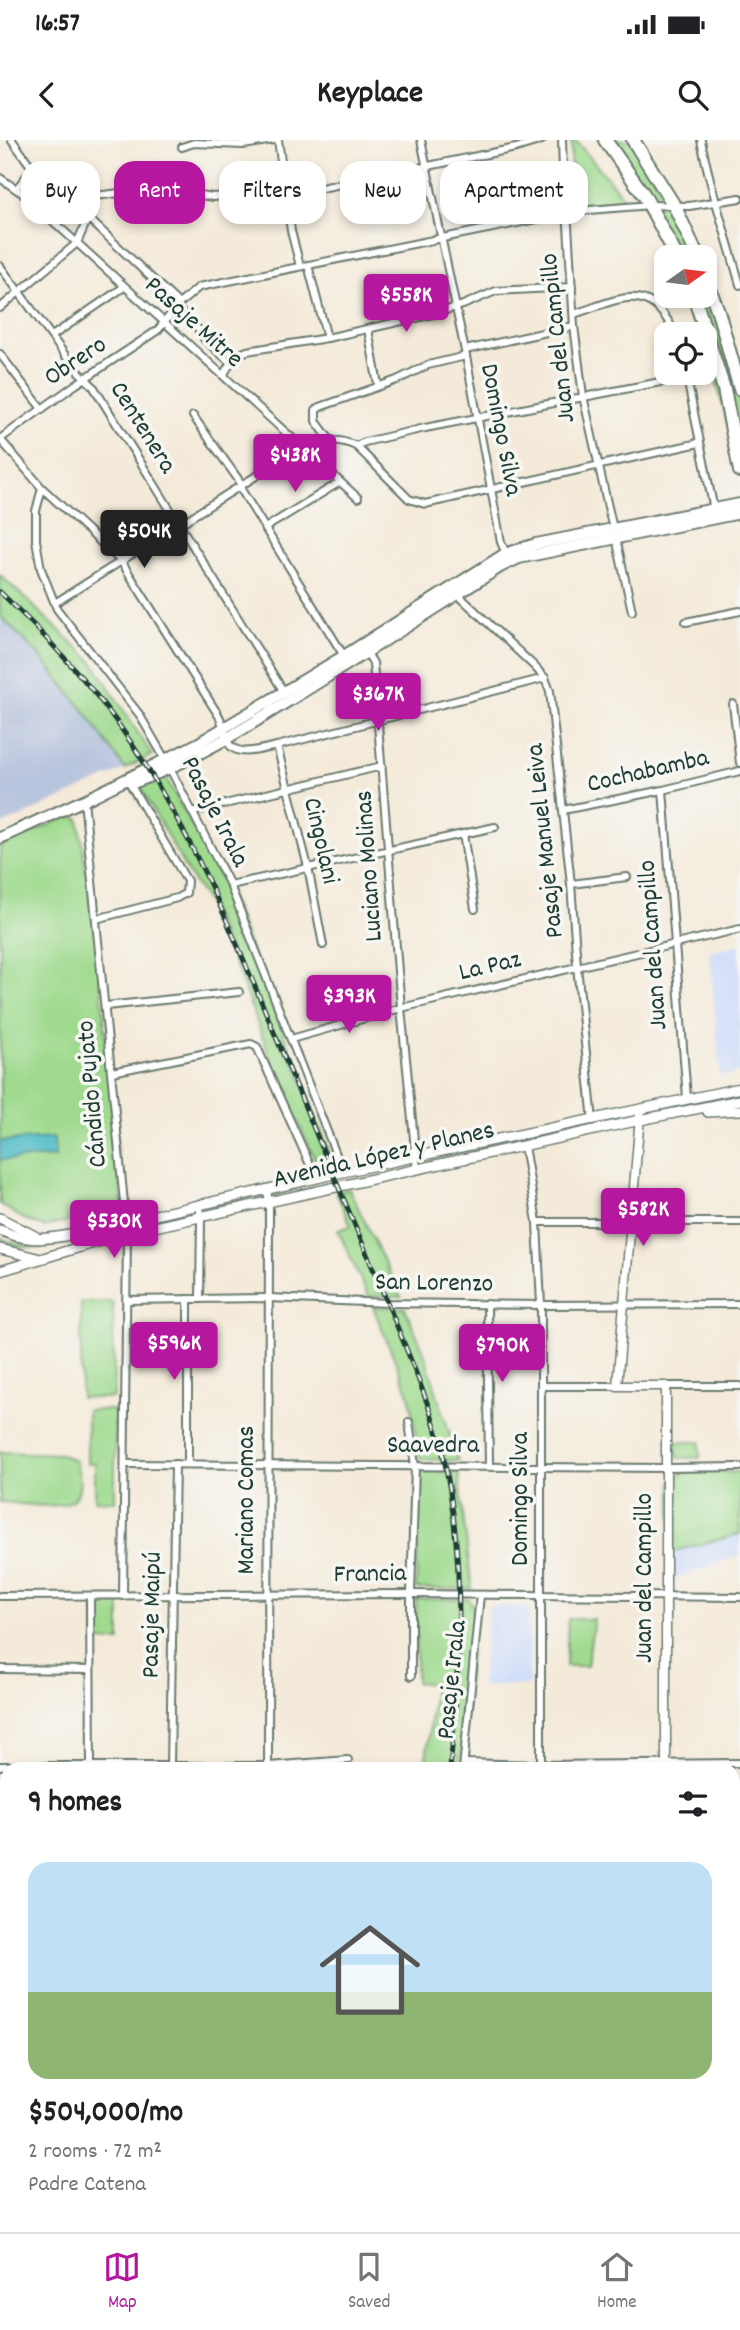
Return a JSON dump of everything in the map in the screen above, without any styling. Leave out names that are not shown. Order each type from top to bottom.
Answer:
[{"type":"highway","points":[[605,140],[651,205],[671,245]]},
{"type":"highway","points":[[634,140],[675,207],[692,245]]},
{"type":"highway","points":[[698,308],[724,388],[740,471]]},
{"type":"highway","points":[[717,308],[740,389]]},
{"type":"main road","points":[[615,534],[740,504]]},
{"type":"main road","points":[[89,798],[130,784],[226,734],[508,558],[536,544],[740,513]]},
{"type":"main road","points":[[226,734],[284,692],[344,656],[365,649]]},
{"type":"main road","points":[[0,838],[167,764]]},
{"type":"main road","name":"Avenida López y Planes","points":[[0,1230],[16,1238],[72,1234],[342,1172],[737,1088]]},
{"type":"main road","name":"Avenida López y Planes","points":[[0,1271],[127,1233],[740,1100]]},
{"type":"main road","points":[[667,1114],[740,1110]]},
{"type":"main road","points":[[0,1218],[40,1238]]},
{"type":"main road","name":"Avenida López y Planes","points":[[0,1250],[38,1258]]},
{"type":"street","points":[[12,140],[27,161]]},
{"type":"street","points":[[182,147],[194,143],[243,145],[276,140],[280,161]]},
{"type":"street","name":"Domingo Silva","points":[[421,140],[425,161]]},
{"type":"street","points":[[426,166],[516,148],[542,140]]},
{"type":"street","name":"Juan del Campillo","points":[[562,140],[563,161]]},
{"type":"street","points":[[701,140],[710,185],[740,285]]},
{"type":"street","name":"Domingo Silva","points":[[426,166],[491,490],[508,558]]},
{"type":"street","name":"Pasaje Mitre","points":[[0,178],[224,374],[233,386],[358,498]]},
{"type":"street","points":[[16,190],[21,184]]},
{"type":"street","points":[[100,195],[136,191],[219,197]]},
{"type":"street","name":"Obrero","points":[[588,211],[651,205],[675,207],[740,198]]},
{"type":"street","points":[[0,308],[77,243],[85,224]]},
{"type":"street","points":[[94,224],[177,306],[205,340],[230,362]]},
{"type":"street","points":[[290,224],[327,338]]},
{"type":"street","name":"Obrero","points":[[0,439],[158,330],[177,306],[198,287],[510,224]]},
{"type":"street","name":"Juan del Campillo","points":[[568,224],[574,326],[583,396],[632,611]]},
{"type":"street","name":"Centenera","points":[[0,266],[73,366],[93,386],[284,692]]},
{"type":"street","points":[[52,335],[124,287]]},
{"type":"street","points":[[224,374],[230,362],[247,351],[368,329],[455,308],[483,295],[502,290],[572,287]]},
{"type":"street","points":[[573,314],[614,300],[629,298],[657,305],[669,322]]},
{"type":"street","points":[[330,440],[316,421],[316,410],[331,402],[465,353],[574,326]]},
{"type":"street","points":[[368,329],[378,386]]},
{"type":"street","points":[[0,354],[42,409]]},
{"type":"street","points":[[356,446],[654,382]]},
{"type":"street","points":[[688,385],[714,510]]},
{"type":"street","points":[[193,416],[238,479],[344,656]]},
{"type":"street","points":[[0,439],[42,488],[121,561],[232,747],[246,752],[277,746],[545,678]]},
{"type":"street","points":[[310,454],[319,444],[330,440],[356,446],[409,499],[425,504],[699,443]]},
{"type":"street","points":[[55,603],[302,447]]},
{"type":"street","points":[[265,528],[340,482]]},
{"type":"street","name":"Pasaje Irala","points":[[42,488],[36,511],[36,540],[41,569],[59,615],[133,706],[167,764],[230,885],[342,1172]]},
{"type":"street","points":[[455,592],[545,678]]},
{"type":"street","points":[[685,622],[740,611]]},
{"type":"street","name":"Luciano Molinas","points":[[365,649],[373,663],[416,1170]]},
{"type":"street","name":"Pasaje Manuel Leiva","points":[[545,678],[550,691],[564,810],[577,966],[595,1130]]},
{"type":"street","points":[[733,704],[740,763]]},
{"type":"street","name":"Cingolani","points":[[277,746],[308,867],[323,945]]},
{"type":"street","points":[[192,812],[382,766]]},
{"type":"street","name":"Cochabamba","points":[[564,810],[740,771]]},
{"type":"street","points":[[96,919],[177,898],[186,893],[187,881],[130,784]]},
{"type":"street","name":"Juan del Campillo","points":[[663,790],[687,1098]]},
{"type":"street","name":"Cándido Pujato","points":[[89,798],[96,919],[127,1220],[123,1596]]},
{"type":"street","points":[[230,885],[495,827]]},
{"type":"street","points":[[463,834],[475,909]]},
{"type":"street","points":[[571,884],[627,877]]},
{"type":"street","name":"La Paz","points":[[291,1039],[401,1008],[740,929]]},
{"type":"street","points":[[106,1006],[239,992]]},
{"type":"street","points":[[112,1072],[251,1044],[257,1047],[316,1178]]},
{"type":"street","points":[[617,1386],[641,1107]]},
{"type":"street","name":"Domingo Silva","points":[[524,1146],[537,1222],[541,1305],[541,1762]]},
{"type":"street","name":"Mariano Comas","points":[[267,1189],[270,1203],[268,1762]]},
{"type":"street","points":[[199,1204],[200,1299]]},
{"type":"street","points":[[537,1222],[740,1222]]},
{"type":"street","name":"San Lorenzo","points":[[127,1300],[269,1298],[541,1305],[740,1304]]},
{"type":"street","points":[[188,1299],[188,1464]]},
{"type":"street","points":[[487,1304],[489,1466]]},
{"type":"street","points":[[541,1386],[740,1386]]},
{"type":"street","name":"Juan del Campillo","points":[[666,1386],[666,1762]]},
{"type":"street","points":[[409,1422],[415,1466],[411,1676]]},
{"type":"street","name":"Saavedra","points":[[126,1464],[740,1467]]},
{"type":"street","name":"Pasaje Maipú","points":[[170,1762],[175,1464]]},
{"type":"street","name":"Francia","points":[[0,1596],[411,1594],[740,1597]]},
{"type":"street","name":"Pasaje Irala","points":[[464,1762],[480,1595]]},
{"type":"street","points":[[90,1597],[91,1762]]},
{"type":"street","points":[[0,1669],[90,1670]]},
{"type":"street","points":[[328,1762],[348,1760]]},
{"type":"shaded area","points":[[0,616],[39,655],[85,712],[125,769],[0,826]]},
{"type":"shaded area","points":[[740,944],[740,1072],[720,1077],[710,951]]},
{"type":"shaded area","points":[[740,1533],[740,1555],[671,1580],[671,1552]]},
{"type":"shaded area","points":[[489,1606],[529,1606],[529,1685],[481,1686]]},
{"type":"green space","points":[[572,140],[577,142],[624,198],[619,201],[588,204],[588,161],[571,161]]},
{"type":"green space","points":[[605,140],[633,140],[691,245],[670,245]]},
{"type":"green space","points":[[697,308],[715,308],[740,389],[740,471],[717,384],[717,322],[701,322]]},
{"type":"green space","points":[[0,575],[93,662],[152,755],[125,769],[85,712],[39,655],[0,616]]},
{"type":"green space","points":[[165,776],[229,894],[334,1163],[318,1166],[280,1083],[208,903],[140,787]]},
{"type":"green space","points":[[71,815],[79,819],[100,975],[122,1200],[120,1208],[114,1212],[43,1227],[0,1204],[0,847]]},
{"type":"green space","points":[[349,1189],[401,1297],[368,1296],[338,1230],[351,1226],[336,1192]]},
{"type":"green space","points":[[121,1227],[122,1229],[77,1242],[46,1248],[0,1242],[0,1238],[15,1243],[45,1245]]},
{"type":"green space","points":[[81,1302],[113,1302],[114,1398],[81,1398]]},
{"type":"green space","points":[[373,1307],[405,1308],[424,1352],[458,1461],[420,1459],[409,1394]]},
{"type":"green space","points":[[87,1410],[115,1410],[115,1501],[95,1500],[95,1463],[87,1463]]},
{"type":"green space","points":[[674,1442],[700,1442],[700,1458],[678,1458]]},
{"type":"green space","points":[[0,1452],[61,1454],[75,1461],[80,1480],[78,1493],[71,1501],[60,1505],[0,1502]]},
{"type":"green space","points":[[420,1471],[458,1471],[472,1589],[416,1589]]},
{"type":"green space","points":[[740,1472],[740,1534],[671,1552],[672,1482],[682,1473]]},
{"type":"green space","points":[[416,1599],[468,1599],[474,1607],[460,1762],[426,1762],[434,1684],[416,1682]]},
{"type":"green space","points":[[95,1601],[120,1601],[120,1641],[95,1641]]},
{"type":"green space","points":[[568,1619],[594,1619],[587,1666],[566,1666]]},
{"type":"water","points":[[54,1138],[55,1157],[0,1160],[0,1141]]},
{"type":"railway","points":[[0,592],[61,654],[103,704],[145,764],[171,808],[218,900],[422,1389],[443,1454],[458,1572],[458,1651],[451,1762]]}]
